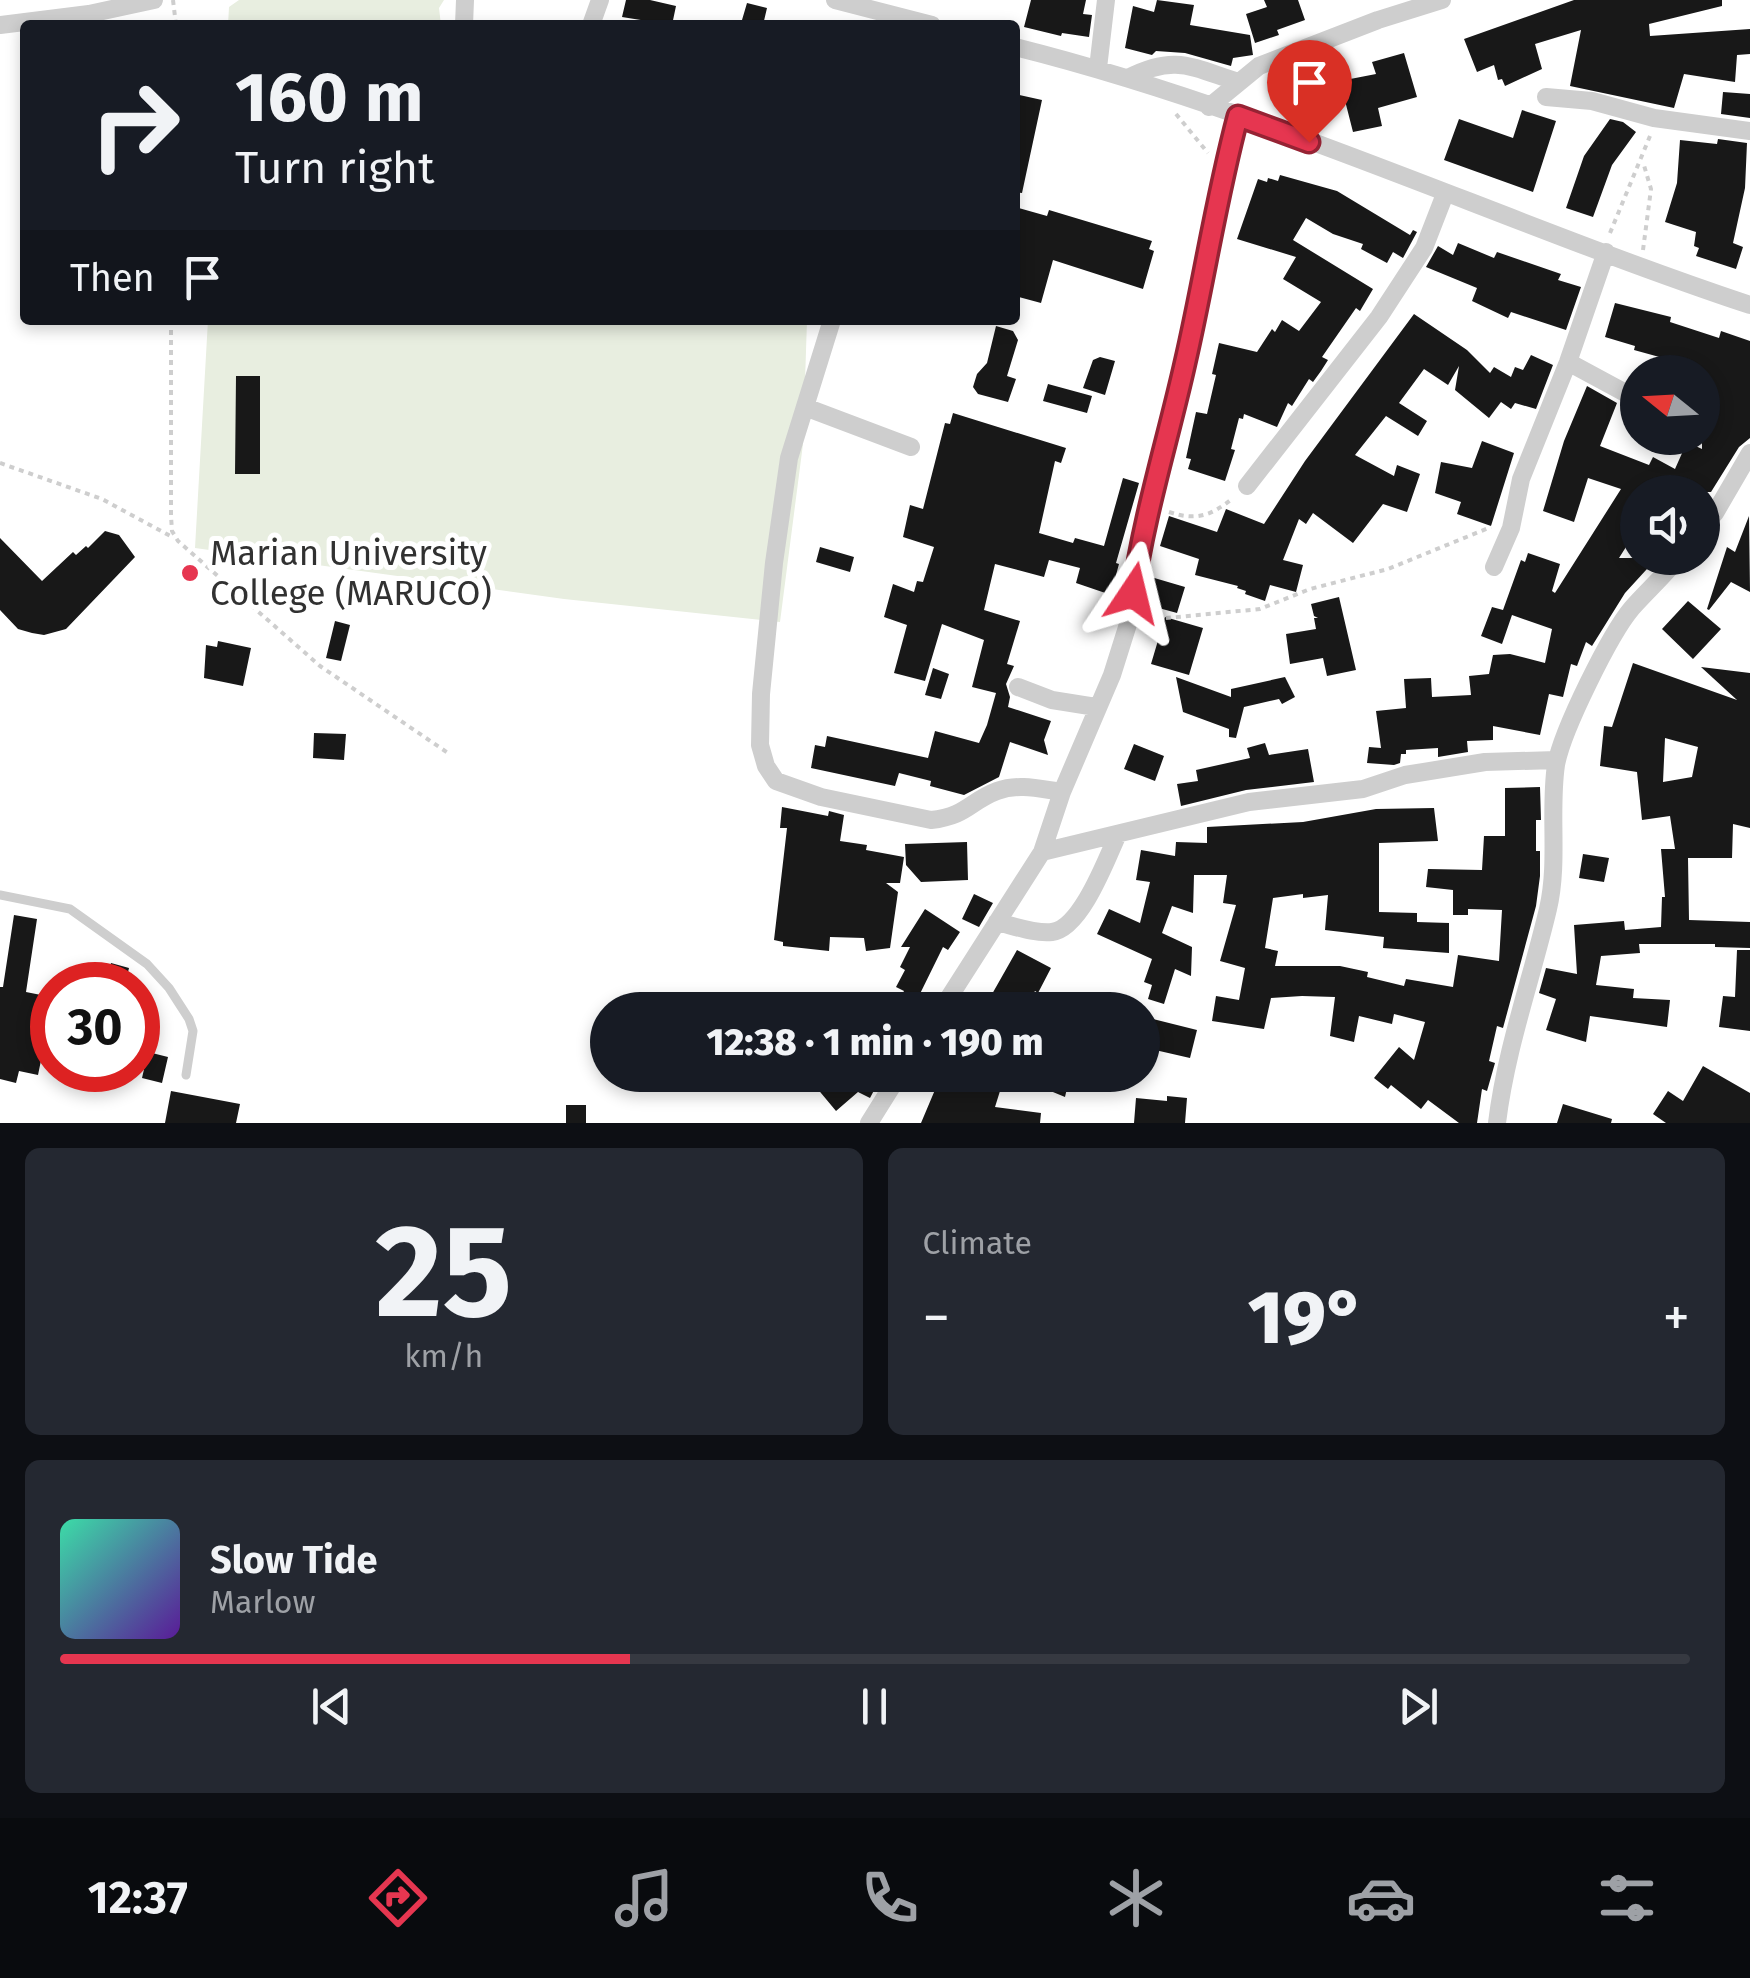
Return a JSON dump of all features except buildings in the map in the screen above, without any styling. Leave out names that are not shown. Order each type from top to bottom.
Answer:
[{"type":"street","points":[[41,20],[106,12],[154,0]]},
{"type":"street","points":[[835,0],[910,20]]},
{"type":"street","points":[[1098,68],[1106,0]]},
{"type":"street","points":[[1378,20],[1392,0]]},
{"type":"street","points":[[1210,107],[1260,66],[1437,1]]},
{"type":"street","points":[[1020,48],[1098,68],[1238,116],[1750,305]]},
{"type":"street","points":[[1128,78],[1163,62],[1238,82]]},
{"type":"street","points":[[1546,97],[1592,101],[1654,118],[1750,130]]},
{"type":"street","points":[[952,992],[1042,852],[1062,792],[1112,675],[1129,621],[1150,508],[1186,362],[1220,185],[1238,116]]},
{"type":"street","points":[[1247,486],[1379,317],[1424,248],[1444,194]]},
{"type":"street","points":[[1494,567],[1513,517],[1521,479],[1568,362],[1603,252]]},
{"type":"street","points":[[830,325],[790,458],[774,563],[760,694],[760,744],[766,766],[776,782],[798,790],[931,820],[950,818],[993,792],[1010,788],[1027,786],[1062,792]]},
{"type":"street","points":[[1568,362],[1620,390]]},
{"type":"street","points":[[805,407],[911,447]]},
{"type":"street","points":[[1720,504],[1750,453]]},
{"type":"street","points":[[1497,1123],[1508,1053],[1549,906],[1557,760],[1610,640],[1630,610],[1662,575]]},
{"type":"street","points":[[1018,687],[1052,700],[1096,707]]},
{"type":"street","points":[[1042,852],[1250,802],[1363,789],[1406,775],[1485,762],[1557,760]]},
{"type":"street","points":[[997,922],[1046,932],[1057,932],[1068,925],[1085,901],[1118,834]]},
{"type":"street","points":[[869,1123],[888,1092]]},
{"type":"lane","points":[[0,895],[70,908],[147,964],[170,988],[188,1019],[192,1031],[186,1075]]},
{"type":"path","points":[[1166,92],[1174,112],[1208,153]]},
{"type":"path","points":[[1603,252],[1642,159],[1654,118]]},
{"type":"path","points":[[1640,264],[1651,189],[1642,159]]},
{"type":"path","points":[[171,325],[171,516],[178,541]]},
{"type":"path","points":[[0,463],[102,498],[178,541],[320,666],[448,753]]},
{"type":"path","points":[[1150,508],[1196,518],[1221,508],[1247,486]]},
{"type":"path","points":[[1129,621],[1260,608],[1310,589],[1388,569],[1513,517]]},
{"type":"shaded area","points":[[239,0],[444,0],[439,8],[440,20],[228,20],[229,7]]},
{"type":"shaded area","points":[[208,325],[807,325],[803,444],[780,622],[564,599],[195,548]]},
{"type":"place","name":"Marian University College (MARUCO)","points":[[190,573]]},
{"type":"route","points":[[1133,593],[1238,116],[1309,142]]}]
